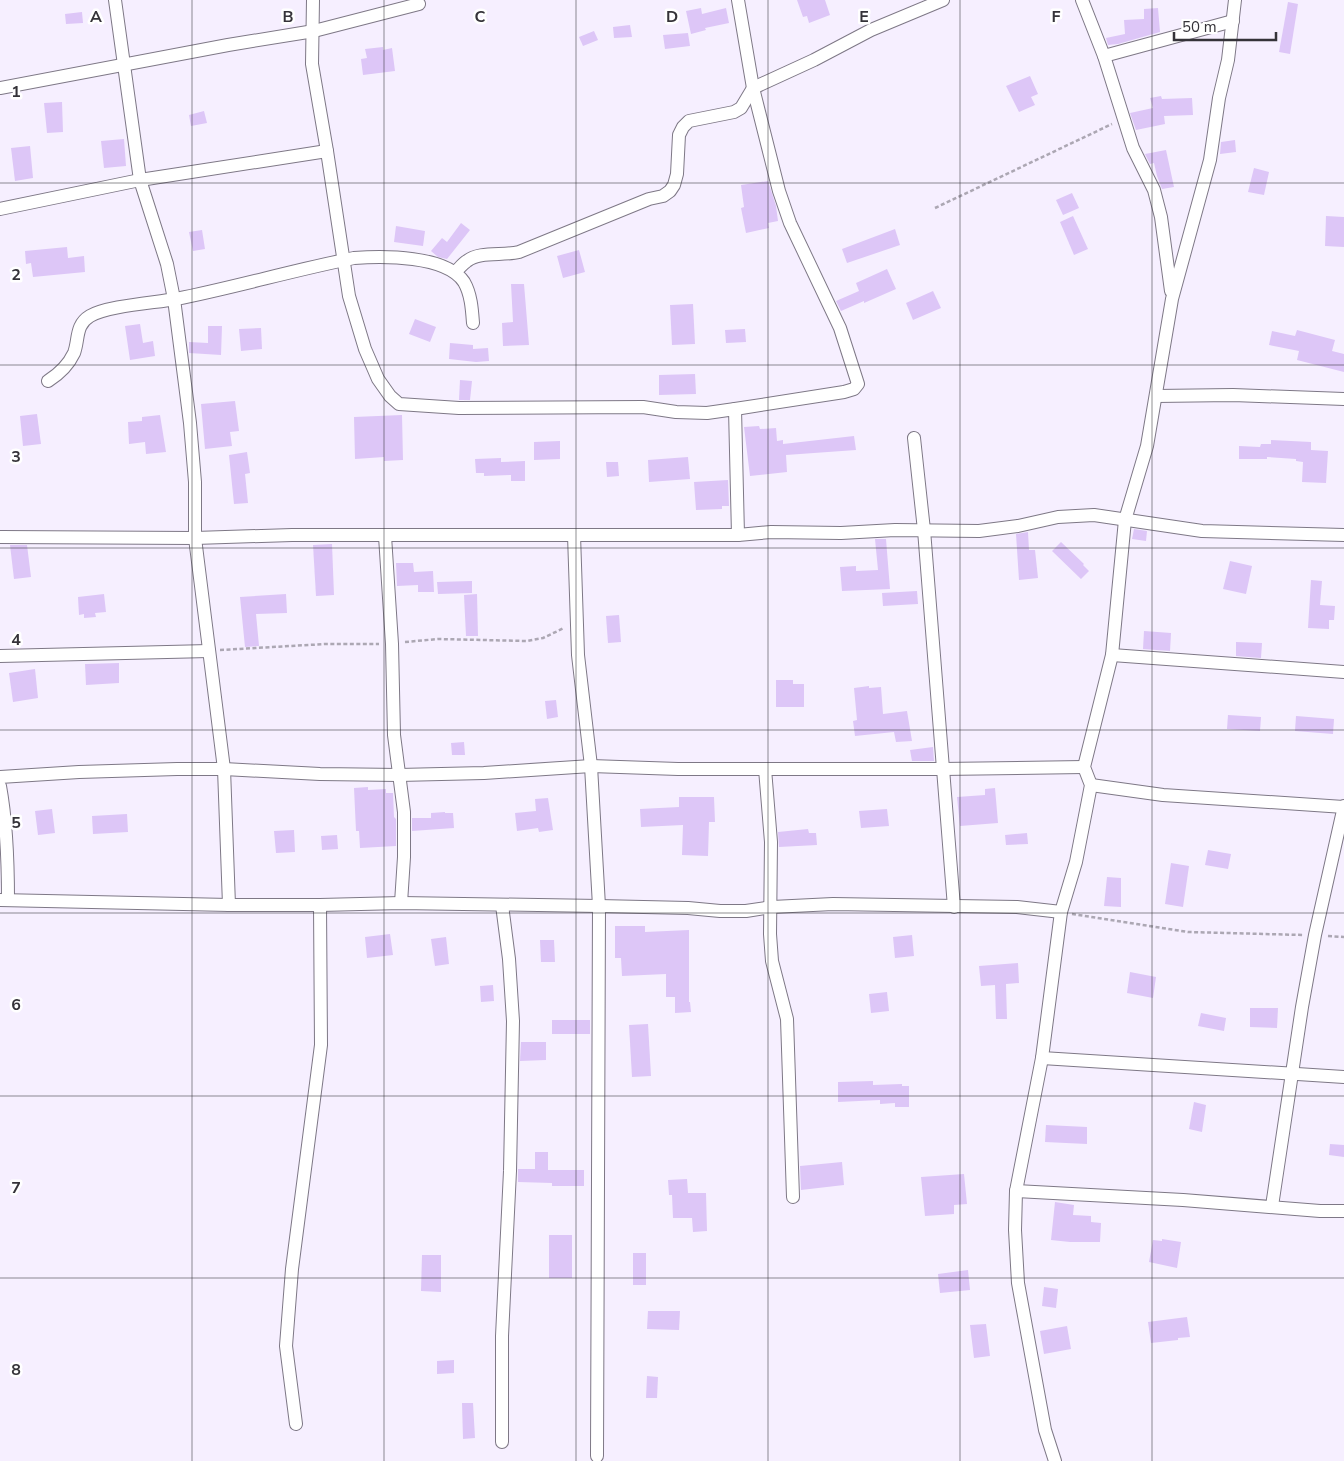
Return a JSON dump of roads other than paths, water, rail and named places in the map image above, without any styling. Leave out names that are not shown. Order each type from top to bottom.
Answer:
[{"type":"street","points":[[115,0],[140,180],[167,264],[174,299],[190,423],[195,482],[195,538],[224,769],[229,905]]},
{"type":"street","points":[[313,0],[312,64],[327,151],[342,260],[349,296],[365,349],[378,379],[390,396],[399,404],[459,408],[643,407],[676,412],[707,413],[844,392],[854,389],[858,384],[840,328],[790,224],[779,191],[753,88],[738,0]]},
{"type":"street","points":[[455,272],[468,259],[518,252],[670,191],[677,174],[678,144],[683,127],[689,121],[734,112],[741,108],[753,88],[814,60],[871,30],[943,0]]},
{"type":"street","points":[[1082,0],[1104,56],[1133,148],[1154,190],[1161,217],[1172,299]]},
{"type":"street","points":[[1055,1461],[1045,1430],[1018,1283],[1015,1238],[1016,1191],[1042,1058],[1061,912],[1076,862],[1091,785],[1084,767],[1112,655],[1125,520],[1147,446],[1172,299],[1210,160],[1235,0]]},
{"type":"street","points":[[0,88],[314,31],[419,4]]},
{"type":"street","points":[[1104,56],[1233,21]]},
{"type":"street","points":[[0,209],[140,180],[327,151]]},
{"type":"street","points":[[1167,256],[1183,256]]},
{"type":"street","points":[[48,381],[58,374],[70,360],[75,351],[79,328],[84,320],[91,315],[116,308],[239,286],[342,260],[373,257],[396,258],[438,265],[455,272],[464,282],[470,295],[474,323]]},
{"type":"street","points":[[1156,396],[1233,394],[1344,399]]},
{"type":"street","points":[[735,408],[738,534]]},
{"type":"street","points":[[914,438],[924,530],[954,907]]},
{"type":"street","points":[[0,537],[195,538],[292,535],[574,535],[771,532],[841,533],[895,530],[979,531],[1018,526],[1058,516],[1094,515],[1202,531],[1344,535]]},
{"type":"street","points":[[574,535],[578,655],[591,766],[599,906],[597,1456]]},
{"type":"street","points":[[385,536],[392,644],[394,735],[404,812],[402,903]]},
{"type":"street","points":[[0,656],[209,651]]},
{"type":"street","points":[[1112,655],[1344,672]]},
{"type":"street","points":[[0,777],[88,771],[224,769],[294,774],[399,775],[484,773],[591,766],[942,769],[1084,767]]},
{"type":"street","points":[[765,768],[771,842],[772,906],[770,934],[772,961],[787,1019],[794,1197]]},
{"type":"street","points":[[1091,785],[1163,794],[1344,806],[1315,935],[1302,1007],[1272,1206]]},
{"type":"street","points":[[0,786],[5,816],[8,858],[4,900],[229,905],[402,903],[599,906],[688,908],[720,911],[746,911],[772,906],[833,904],[1017,907],[1061,912]]},
{"type":"street","points":[[296,1424],[286,1346],[292,1269],[321,1045],[320,905]]},
{"type":"street","points":[[502,905],[509,959],[513,1021],[510,1171],[502,1336],[502,1442]]},
{"type":"street","points":[[1042,1058],[1344,1077]]},
{"type":"street","points":[[1016,1191],[1344,1211]]}]
